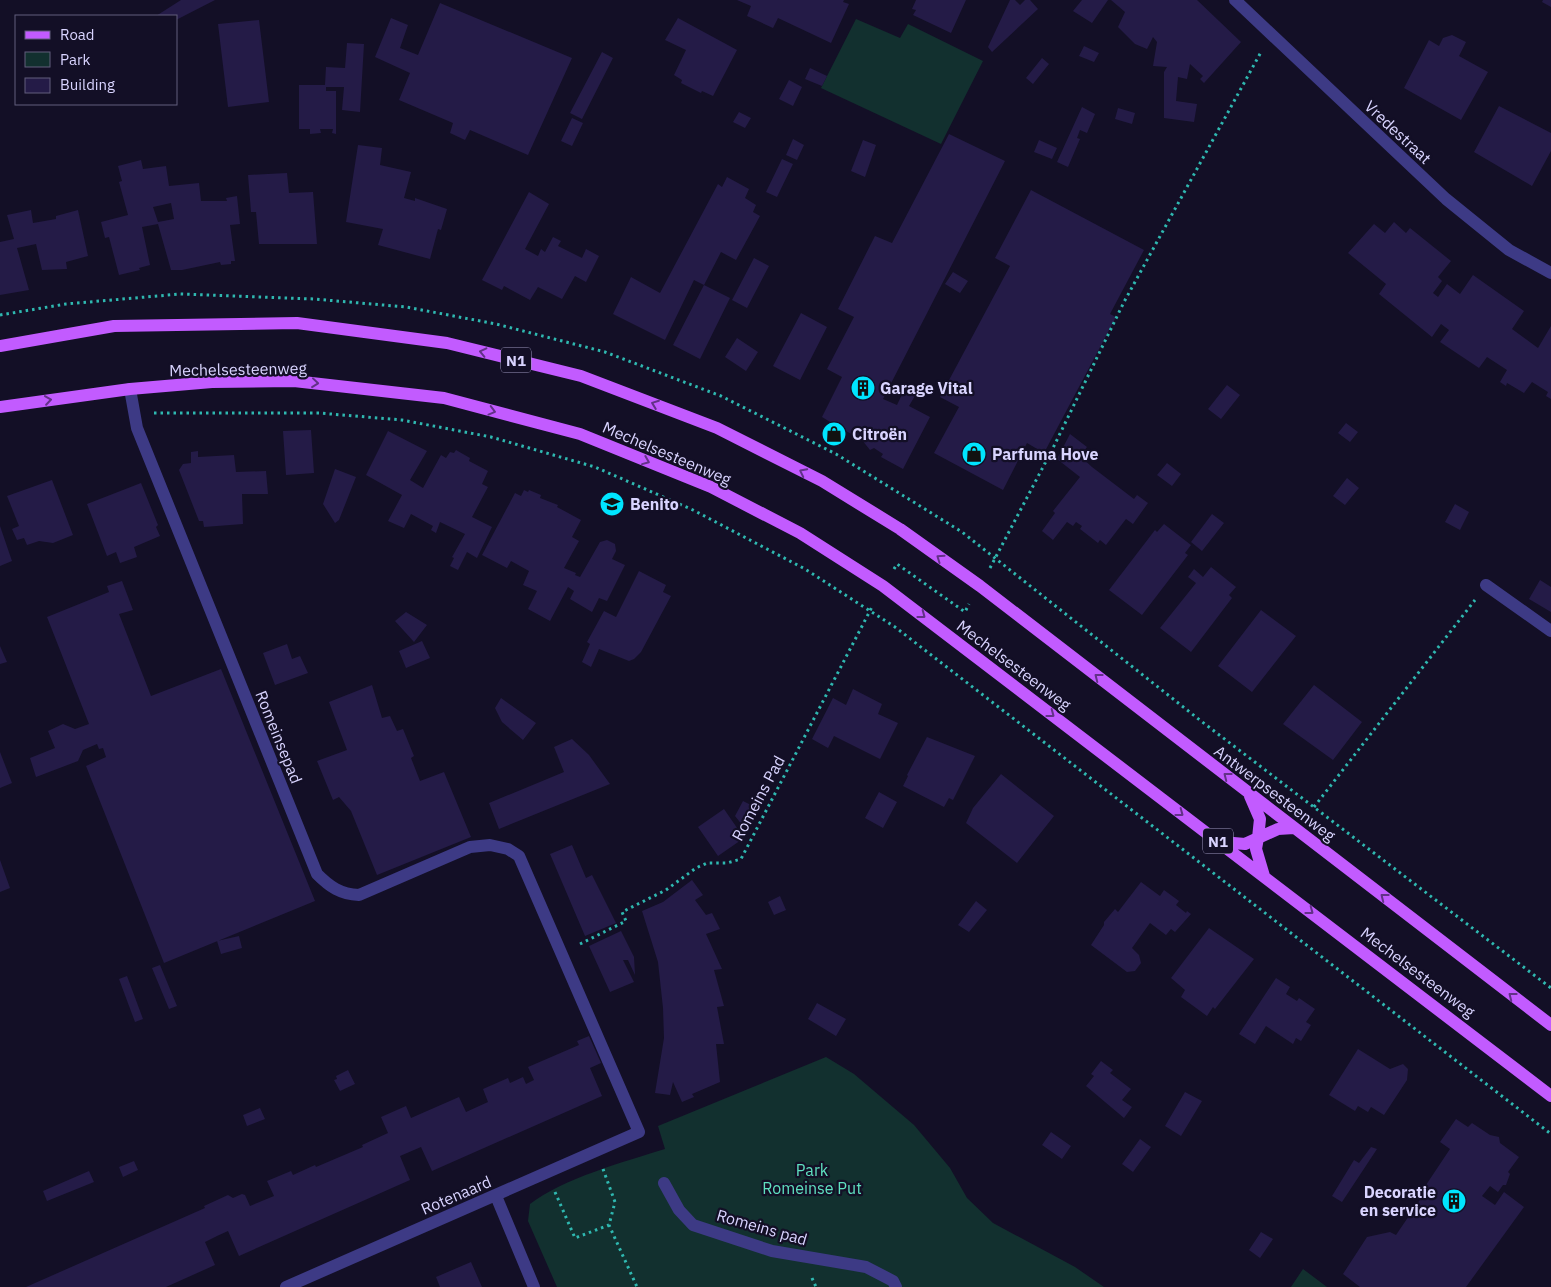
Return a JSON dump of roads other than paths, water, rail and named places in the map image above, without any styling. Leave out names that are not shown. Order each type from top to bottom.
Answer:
[{"type":"main road","name":"Antwerpsesteenweg","points":[[0,346],[114,326],[297,322],[447,344],[581,376],[717,428],[822,481],[900,529],[980,586],[1551,1025]]},
{"type":"main road","name":"Mechelsesteenweg","points":[[0,407],[130,389],[212,382],[294,381],[453,400],[580,434],[711,487],[800,533],[883,586],[1551,1096]]},
{"type":"main road","points":[[1247,792],[1257,808],[1260,819],[1256,849],[1264,876]]},
{"type":"main road","points":[[1219,842],[1245,844],[1278,829],[1294,828]]},
{"type":"street","name":"Vredestraat","points":[[1235,0],[1446,200],[1509,250],[1551,273]]},
{"type":"street","name":"Romeinsepad","points":[[130,389],[137,428],[317,874],[331,888],[348,895],[359,895],[470,847],[490,845],[508,850],[519,856],[639,1132]]},
{"type":"street","points":[[1486,585],[1551,631]]},
{"type":"street","name":"Rotenaard","points":[[286,1287],[639,1132]]},
{"type":"street","name":"Romeins pad","points":[[664,1183],[679,1210],[693,1225],[772,1251],[866,1267],[893,1282],[896,1287]]},
{"type":"street","points":[[496,1196],[534,1287]]},
{"type":"place","name":"Garage Vital","points":[[863,388]]},
{"type":"place","name":"Citroën","points":[[834,434]]},
{"type":"place","name":"Parfuma Hove","points":[[974,454]]},
{"type":"place","name":"Benito","points":[[612,504]]},
{"type":"place","name":"Decoratie en service","points":[[1454,1201]]},
{"type":"park label","name":"Park Romeinse Put","points":[[812,1179]]}]
